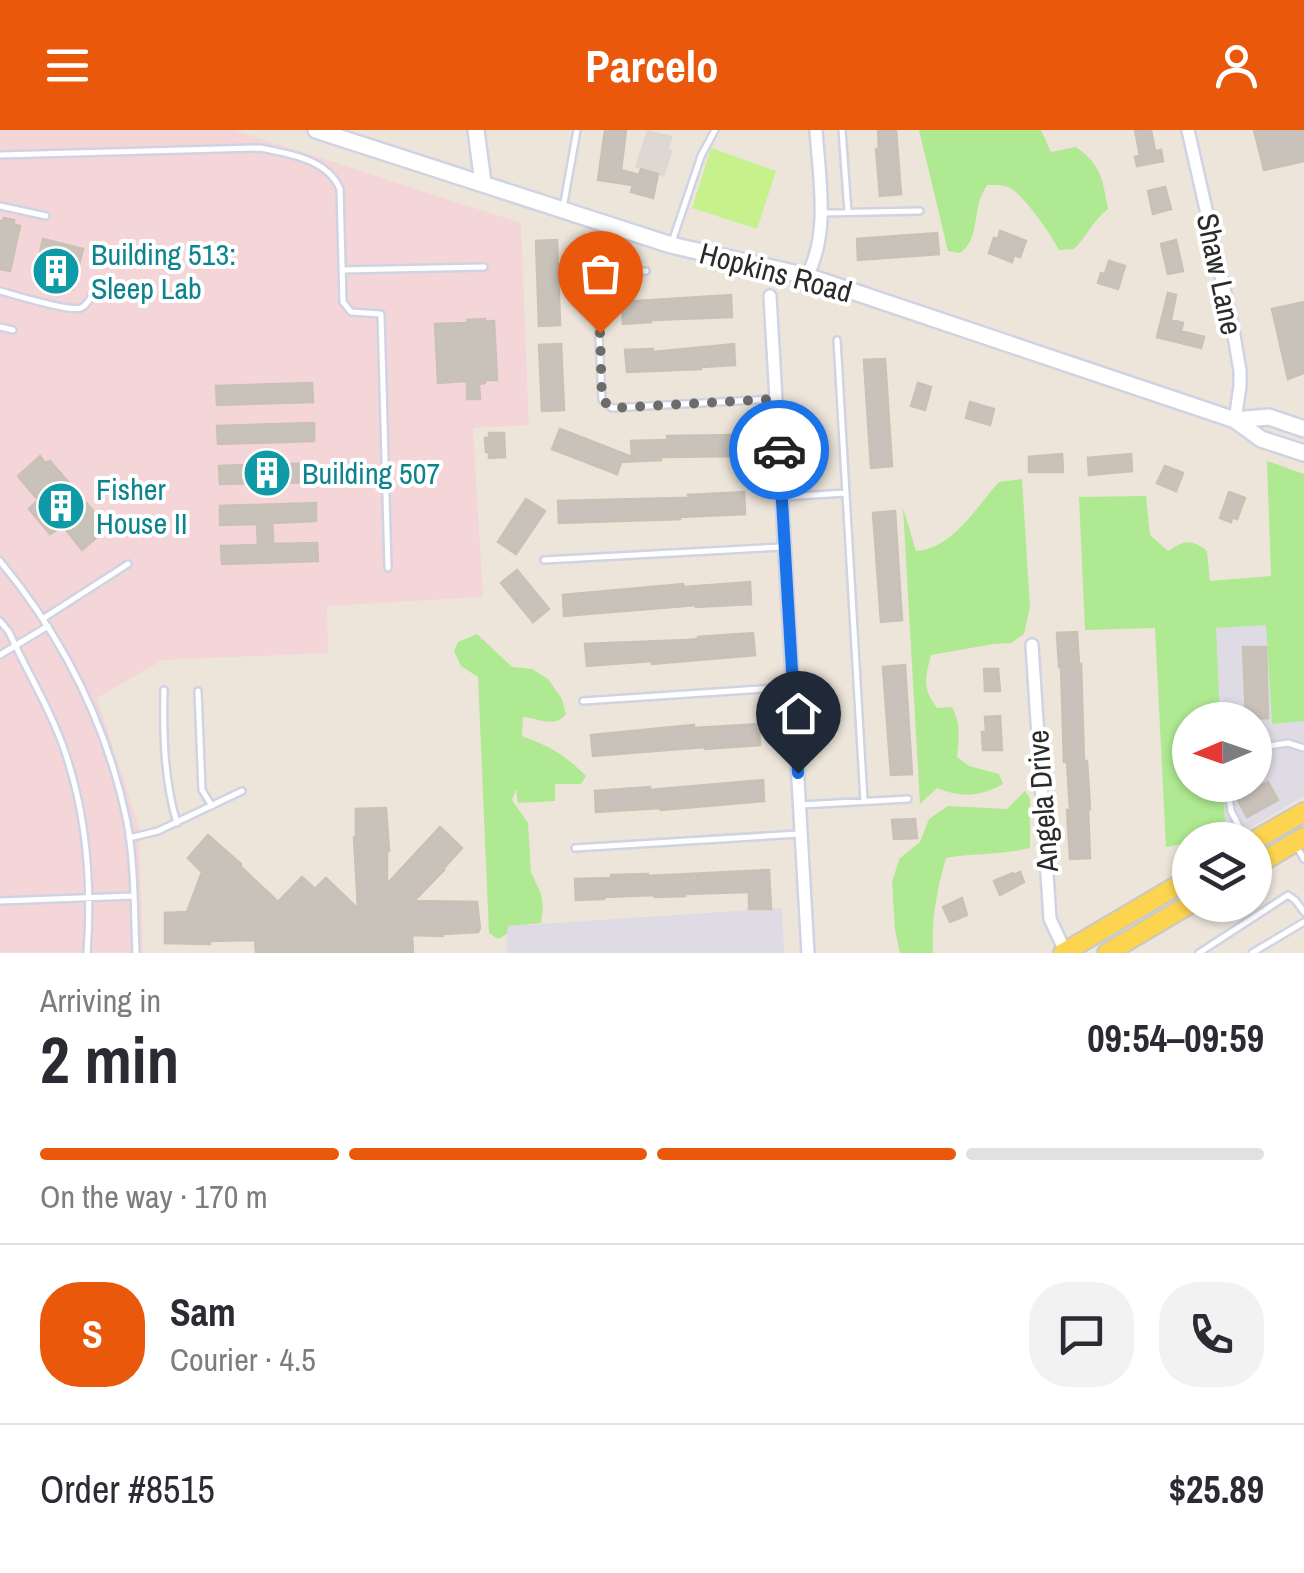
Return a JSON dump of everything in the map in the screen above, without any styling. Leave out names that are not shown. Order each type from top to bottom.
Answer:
[{"type":"main road","name":"Hopkins Road","points":[[316,130],[671,245],[807,276],[1235,420],[1260,438],[1304,454]]},
{"type":"main road","points":[[476,130],[484,184]]},
{"type":"main road","name":"Hopkins Road","points":[[1235,420],[1268,418],[1304,429]]},
{"type":"main road","points":[[1272,830],[1304,812]]},
{"type":"main road","points":[[1272,859],[1301,846]]},
{"type":"main road","points":[[1065,952],[1172,889]]},
{"type":"main road","points":[[1107,953],[1172,915]]},
{"type":"street","points":[[807,276],[814,264],[820,234],[816,130]]},
{"type":"street","name":"Shaw Lane","points":[[1188,130],[1240,370],[1235,420]]},
{"type":"street","points":[[770,296],[808,953]]},
{"type":"street","name":"Angela Drive","points":[[1032,645],[1050,920],[1065,952]]},
{"type":"lane","points":[[563,211],[577,130]]},
{"type":"lane","points":[[671,245],[701,156],[715,130]]},
{"type":"lane","points":[[842,130],[848,212]]},
{"type":"lane","points":[[0,155],[260,148],[322,166],[334,176],[340,189],[342,302],[351,312],[381,314],[388,568]]},
{"type":"lane","points":[[0,206],[46,216]]},
{"type":"lane","points":[[820,213],[920,210]]},
{"type":"lane","points":[[592,256],[602,400],[612,408],[776,399]]},
{"type":"lane","points":[[342,270],[484,268]]},
{"type":"lane","points":[[596,275],[646,271]]},
{"type":"lane","points":[[0,292],[80,308],[96,288]]},
{"type":"lane","points":[[0,327],[13,330]]},
{"type":"lane","points":[[837,340],[864,801]]},
{"type":"lane","points":[[782,497],[846,493]]},
{"type":"lane","points":[[544,560],[785,547]]},
{"type":"lane","points":[[0,561],[44,618],[82,684],[114,770],[129,838],[136,953]]},
{"type":"lane","points":[[44,618],[128,564]]},
{"type":"lane","points":[[0,621],[66,753],[86,847],[87,952]]},
{"type":"lane","points":[[0,655],[48,626]]},
{"type":"lane","points":[[583,701],[792,688]]},
{"type":"lane","points":[[164,690],[168,796],[177,822]]},
{"type":"lane","points":[[198,691],[202,790],[212,806]]},
{"type":"lane","points":[[1272,745],[1288,743],[1304,748]]},
{"type":"lane","points":[[129,838],[158,831],[242,792]]},
{"type":"lane","points":[[799,805],[908,800]]},
{"type":"lane","points":[[575,848],[801,834]]},
{"type":"lane","points":[[1199,953],[1288,895],[1304,912]]},
{"type":"lane","points":[[0,901],[134,896]]},
{"type":"lane","points":[[1252,953],[1304,922]]},
{"type":"shaded area","points":[[0,130],[234,130],[521,223],[529,425],[473,428],[483,597],[327,606],[328,653],[163,660],[97,698],[139,828],[143,953],[0,953]]},
{"type":"shaded area","points":[[647,130],[673,136],[669,149],[673,150],[664,177],[635,167]]},
{"type":"shaded area","points":[[1266,624],[1271,702],[1219,702],[1215,628]]},
{"type":"shaded area","points":[[1304,721],[1304,796],[1260,822],[1225,822],[1224,802],[1272,802],[1272,723]]},
{"type":"shaded area","points":[[782,908],[784,953],[507,953],[507,926]]},
{"type":"green space","points":[[919,130],[1041,130],[1051,152],[1076,147],[1091,160],[1102,181],[1108,209],[1074,249],[1059,250],[1018,194],[1006,186],[987,185],[969,242],[960,253],[948,251]]},
{"type":"green space","points":[[711,148],[776,171],[757,229],[692,208]]},
{"type":"green space","points":[[1267,461],[1304,474],[1304,721],[1272,724],[1266,625],[1216,628],[1219,702],[1172,702],[1172,802],[1224,802],[1225,822],[1172,822],[1172,846],[1166,847],[1155,628],[1085,630],[1079,497],[1146,496],[1150,535],[1168,551],[1188,542],[1207,551],[1210,581],[1271,576]]},
{"type":"green space","points":[[1022,479],[1030,607],[1024,634],[1011,643],[931,655],[926,677],[937,708],[952,707],[955,713],[959,732],[957,757],[969,766],[999,774],[1003,784],[970,795],[937,788],[920,804],[903,508],[916,551],[930,548],[963,525],[999,482]]},
{"type":"green space","points":[[477,634],[512,667],[532,669],[548,679],[562,699],[566,714],[551,722],[523,717],[522,736],[557,752],[586,776],[581,784],[555,784],[555,801],[518,803],[516,789],[512,800],[528,823],[531,872],[543,906],[541,923],[508,926],[507,934],[498,939],[489,933],[478,677],[461,666],[454,651],[458,642]]},
{"type":"green space","points":[[1025,791],[1030,798],[1030,848],[946,858],[935,905],[933,953],[900,953],[892,881],[900,858],[920,842],[929,819],[948,806],[1007,809]]},
{"type":"building","points":[[605,130],[626,130],[621,170],[639,175],[641,169],[658,174],[653,198],[631,192],[633,185],[598,180]]},
{"type":"building","points":[[878,130],[896,130],[901,194],[880,196]]},
{"type":"building","points":[[1135,130],[1151,130],[1155,151],[1161,150],[1163,161],[1137,166],[1135,157],[1140,156]]},
{"type":"building","points":[[1254,130],[1304,130],[1304,161],[1264,170]]},
{"type":"building","points":[[1165,187],[1171,209],[1153,214],[1148,191]]},
{"type":"building","points":[[4,218],[20,226],[10,271],[0,269],[0,221]]},
{"type":"building","points":[[1000,231],[1026,241],[1020,257],[1014,255],[1012,262],[989,253]]},
{"type":"building","points":[[937,233],[939,254],[858,260],[857,239]]},
{"type":"building","name":"Building 513: Sleep Lab","points":[[43,239],[83,249],[73,289],[34,279]]},
{"type":"building","points":[[557,240],[560,325],[539,326],[536,241]]},
{"type":"building","points":[[1176,240],[1183,271],[1168,274],[1161,244]]},
{"type":"building","points":[[1109,261],[1125,266],[1118,289],[1098,283]]},
{"type":"building","points":[[1168,293],[1176,295],[1171,320],[1183,323],[1181,331],[1204,337],[1201,348],[1157,337]]},
{"type":"building","points":[[731,295],[732,317],[623,324],[622,302]]},
{"type":"building","points":[[1304,302],[1304,373],[1288,379],[1272,309]]},
{"type":"building","points":[[494,321],[497,380],[479,384],[480,399],[467,399],[467,381],[438,383],[435,324]]},
{"type":"building","points":[[561,344],[564,410],[542,411],[539,345]]},
{"type":"building","points":[[734,344],[735,365],[627,372],[625,350],[653,352]]},
{"type":"building","points":[[885,359],[892,466],[871,468],[864,360]]},
{"type":"building","points":[[312,383],[313,402],[217,405],[216,386]]},
{"type":"building","points":[[918,383],[931,387],[925,410],[911,406]]},
{"type":"building","points":[[970,402],[994,409],[990,425],[966,418]]},
{"type":"building","points":[[314,423],[314,441],[218,444],[217,426]]},
{"type":"building","points":[[560,429],[632,457],[631,441],[667,440],[667,436],[740,435],[741,456],[660,457],[661,460],[621,462],[617,474],[552,449]]},
{"type":"building","points":[[489,433],[504,433],[505,457],[489,458],[485,438],[489,438]]},
{"type":"building","points":[[1062,454],[1063,472],[1029,472],[1029,457]]},
{"type":"building","points":[[1131,454],[1132,471],[1089,475],[1088,458]]},
{"type":"building","name":"Fisher House II","points":[[40,456],[45,463],[50,461],[101,520],[98,523],[105,530],[82,550],[63,526],[50,534],[29,509],[38,500],[18,476]]},
{"type":"building","points":[[315,463],[316,482],[220,484],[219,466]]},
{"type":"building","points":[[1165,466],[1183,473],[1176,491],[1157,483]]},
{"type":"building","points":[[744,492],[745,514],[559,523],[558,501],[689,498],[688,495]]},
{"type":"building","points":[[1229,492],[1245,498],[1237,519],[1232,517],[1231,522],[1220,518]]},
{"type":"building","points":[[526,499],[545,511],[516,554],[498,542]]},
{"type":"building","points":[[316,503],[316,521],[272,523],[273,544],[317,543],[318,561],[222,564],[221,546],[258,545],[257,524],[220,525],[220,506]]},
{"type":"building","points":[[895,511],[902,620],[881,622],[873,513]]},
{"type":"building","points":[[517,570],[549,609],[533,622],[501,583]]},
{"type":"building","points":[[750,582],[751,604],[564,616],[563,595]]},
{"type":"building","points":[[1077,632],[1090,858],[1070,859],[1057,633]]},
{"type":"building","points":[[753,633],[755,655],[587,666],[585,644]]},
{"type":"building","points":[[1243,647],[1266,647],[1268,702],[1245,702]]},
{"type":"building","points":[[905,665],[912,774],[891,775],[883,667]]},
{"type":"building","points":[[984,669],[998,669],[1000,691],[985,691]]},
{"type":"building","points":[[1000,716],[1002,750],[983,750],[985,717]]},
{"type":"building","points":[[759,724],[760,745],[593,756],[591,735],[694,725]]},
{"type":"building","points":[[763,780],[764,801],[596,812],[595,791]]},
{"type":"building","points":[[1272,789],[1278,800],[1247,817],[1239,802],[1272,802]]},
{"type":"building","points":[[386,808],[387,884],[440,827],[462,848],[414,901],[477,902],[478,932],[412,935],[413,953],[256,953],[255,940],[165,943],[165,913],[187,912],[202,872],[188,858],[208,835],[278,902],[302,877],[315,889],[326,878],[358,909],[356,809]]},
{"type":"building","points":[[915,819],[917,838],[894,839],[892,820]]},
{"type":"building","points":[[769,870],[771,909],[749,909],[749,892],[576,900],[575,879]]},
{"type":"building","points":[[1020,872],[1024,882],[1000,895],[994,881]]},
{"type":"building","points":[[962,898],[967,915],[950,922],[943,907]]},
{"type":"way so far","points":[[600,333],[602,400],[612,408],[776,399],[779,450]]},
{"type":"place","name":"Building 513: Sleep Lab","points":[[56,271]]},
{"type":"place","name":"Building 507","points":[[267,473]]},
{"type":"place","name":"Fisher House II","points":[[61,506]]},
{"type":"route","points":[[779,450],[798,773]]}]
